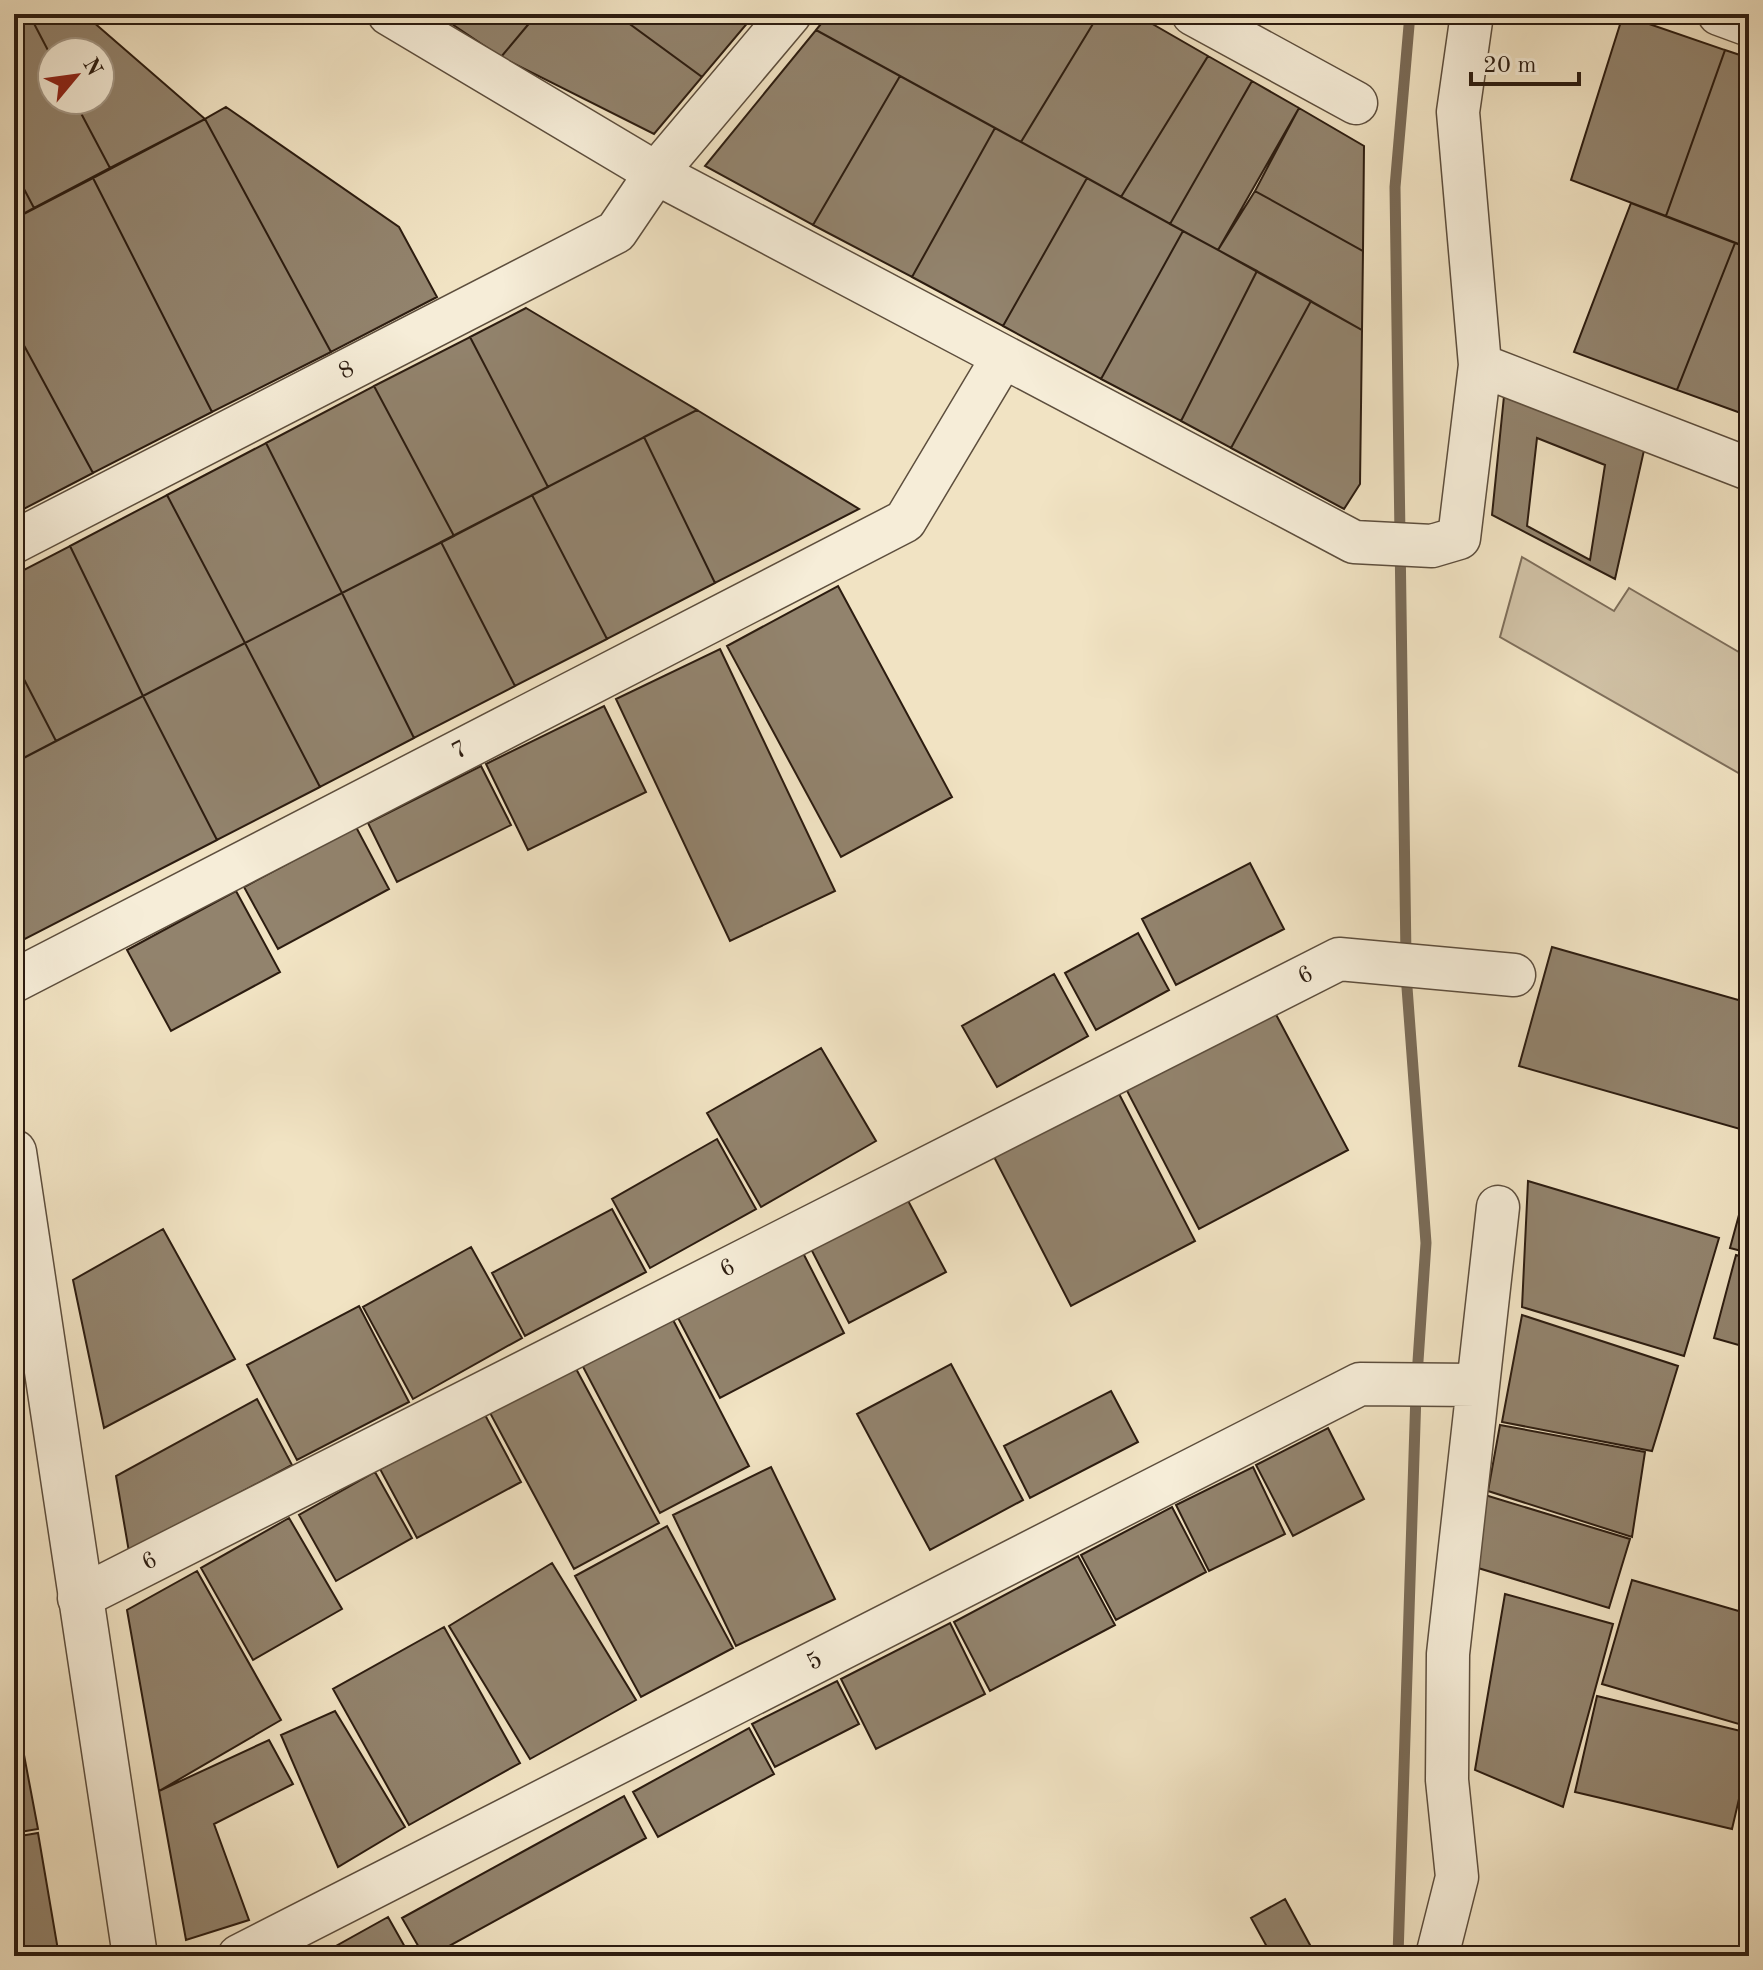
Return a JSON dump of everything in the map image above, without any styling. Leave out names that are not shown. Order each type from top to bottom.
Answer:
[{"type":"street","points":[[389,14],[656,173],[1354,542],[1432,546],[1459,538],[1480,365],[1458,112],[1472,14]]},
{"type":"street","name":"8","points":[[14,542],[616,232],[656,173],[790,14]]},
{"type":"street","points":[[1193,14],[1356,103]]},
{"type":"street","points":[[1719,14],[1749,25]]},
{"type":"street","name":"7","points":[[14,981],[905,521],[1003,357]]},
{"type":"street","points":[[1480,365],[1749,469]]},
{"type":"street","name":"6","points":[[79,1598],[1339,959],[1514,975]]},
{"type":"street","points":[[14,1152],[135,1956]]},
{"type":"street","points":[[1437,1956],[1457,1877],[1447,1780],[1448,1654],[1459,1386],[1498,1207]]},
{"type":"street","name":"5","points":[[239,1956],[1360,1384],[1459,1386]]},
{"type":"shaded area","points":[[1522,557],[1614,611],[1629,588],[1749,658],[1749,779],[1500,637]]},
{"type":"building","points":[[14,14],[29,14],[40,36],[36,36],[36,116],[82,116],[110,168],[34,208],[14,170]]},
{"type":"building","points":[[29,14],[84,14],[109,36],[40,36]]},
{"type":"building","points":[[437,14],[537,14],[501,57]]},
{"type":"building","points":[[537,14],[616,14],[702,77],[654,134],[501,57]]},
{"type":"building","points":[[616,14],[755,14],[702,77]]},
{"type":"building","points":[[829,14],[1099,14],[1021,142],[816,30]]},
{"type":"building","points":[[1099,14],[1135,14],[1208,56],[1121,197],[1021,142]]},
{"type":"building","points":[[1623,15],[1725,50],[1666,216],[1571,180]]},
{"type":"building","points":[[816,30],[900,76],[813,225],[705,166]]},
{"type":"building","points":[[116,42],[205,119],[110,168],[82,116],[116,116]]},
{"type":"building","points":[[1725,50],[1749,58],[1749,248],[1666,216]]},
{"type":"building","points":[[1208,56],[1252,81],[1170,224],[1121,197]]},
{"type":"building","points":[[900,76],[995,128],[912,277],[813,225]]},
{"type":"building","points":[[1252,81],[1299,108],[1218,250],[1170,224]]},
{"type":"building","points":[[226,107],[399,227],[437,297],[331,352],[205,119]]},
{"type":"building","points":[[1299,108],[1364,146],[1363,251],[1255,191]]},
{"type":"building","points":[[205,119],[331,352],[212,412],[93,178]]},
{"type":"building","points":[[995,128],[1087,178],[1003,326],[912,277]]},
{"type":"building","points":[[14,170],[34,208],[14,219]]},
{"type":"building","points":[[93,178],[212,412],[93,473],[14,327],[14,219]]},
{"type":"building","points":[[1087,178],[1183,231],[1101,379],[1003,326]]},
{"type":"building","points":[[1255,191],[1363,251],[1362,330],[1218,250]]},
{"type":"building","points":[[1631,203],[1735,243],[1677,390],[1574,352]]},
{"type":"building","points":[[1183,231],[1257,271],[1181,421],[1101,379]]},
{"type":"building","points":[[1735,243],[1749,248],[1749,416],[1677,390]]},
{"type":"building","points":[[1257,271],[1311,301],[1231,448],[1181,421]]},
{"type":"building","points":[[1311,301],[1362,330],[1360,484],[1344,509],[1231,448]]},
{"type":"building","points":[[526,308],[697,410],[548,487],[470,337]]},
{"type":"building","points":[[14,327],[93,473],[14,514]]},
{"type":"building","points":[[470,337],[548,487],[454,536],[374,386]]},
{"type":"building","points":[[374,386],[454,536],[342,593],[266,443]]},
{"type":"building","points":[[1504,396],[1645,446],[1615,579],[1492,515]],"holes":[[[1537,438],[1605,465],[1590,560],[1527,526]]]},
{"type":"building","points":[[697,410],[859,509],[715,583],[644,437]]},
{"type":"building","points":[[644,437],[715,583],[607,639],[532,495]]},
{"type":"building","points":[[266,443],[342,593],[245,643],[167,495]]},
{"type":"building","points":[[167,495],[245,643],[143,696],[70,546]]},
{"type":"building","points":[[532,495],[607,639],[515,686],[441,542]]},
{"type":"building","points":[[441,542],[515,686],[414,738],[342,593]]},
{"type":"building","points":[[70,546],[143,696],[56,741],[14,660],[14,575]]},
{"type":"building","points":[[838,586],[952,797],[841,857],[727,646]]},
{"type":"building","points":[[342,593],[414,738],[320,787],[245,643]]},
{"type":"building","points":[[245,643],[320,787],[217,840],[143,696]]},
{"type":"building","points":[[720,649],[835,891],[730,941],[616,699]]},
{"type":"building","points":[[14,660],[56,741],[14,763]]},
{"type":"building","points":[[143,696],[217,840],[23,940],[14,922],[14,763]]},
{"type":"building","points":[[604,706],[646,792],[528,850],[486,764]]},
{"type":"building","points":[[481,766],[511,825],[397,882],[368,823]]},
{"type":"building","points":[[356,827],[389,889],[278,949],[244,887]]},
{"type":"building","points":[[1250,863],[1284,929],[1176,985],[1142,919]]},
{"type":"building","points":[[236,891],[280,972],[171,1031],[127,950]]},
{"type":"building","points":[[1138,933],[1169,990],[1096,1030],[1065,973]]},
{"type":"building","points":[[1552,947],[1749,1003],[1747,1131],[1519,1066]]},
{"type":"building","points":[[1054,974],[1088,1036],[997,1087],[962,1026]]},
{"type":"building","points":[[1272,1007],[1348,1150],[1199,1229],[1124,1085]]},
{"type":"building","points":[[821,1048],[876,1141],[761,1207],[707,1113]]},
{"type":"building","points":[[1116,1088],[1195,1241],[1071,1306],[992,1153]]},
{"type":"building","points":[[717,1139],[756,1209],[650,1268],[612,1199]]},
{"type":"building","points":[[1749,1178],[1749,1253],[1730,1248]]},
{"type":"building","points":[[1528,1181],[1719,1238],[1684,1356],[1522,1307]]},
{"type":"building","points":[[905,1195],[946,1272],[849,1323],[809,1245]]},
{"type":"building","points":[[612,1209],[646,1272],[525,1336],[492,1273]]},
{"type":"building","points":[[163,1229],[235,1359],[104,1428],[73,1280]]},
{"type":"building","points":[[471,1247],[522,1338],[413,1399],[363,1307]]},
{"type":"building","points":[[801,1249],[844,1333],[720,1398],[676,1314]]},
{"type":"building","points":[[1736,1255],[1749,1259],[1749,1348],[1714,1338]]},
{"type":"building","points":[[359,1306],[409,1402],[297,1460],[247,1365]]},
{"type":"building","points":[[1522,1315],[1678,1366],[1652,1451],[1502,1422]]},
{"type":"building","points":[[671,1316],[749,1466],[660,1513],[581,1363]]},
{"type":"building","points":[[951,1364],[1023,1500],[930,1550],[857,1414]]},
{"type":"building","points":[[574,1365],[659,1523],[574,1569],[489,1411]]},
{"type":"building","points":[[1111,1391],[1138,1442],[1030,1498],[1004,1446]]},
{"type":"building","points":[[257,1399],[292,1465],[129,1552],[116,1476]]},
{"type":"building","points":[[484,1413],[521,1482],[417,1538],[380,1469]]},
{"type":"building","points":[[1500,1425],[1645,1452],[1632,1537],[1488,1491]]},
{"type":"building","points":[[1328,1428],[1364,1499],[1293,1536],[1256,1465]]},
{"type":"building","points":[[771,1467],[835,1599],[736,1646],[673,1515]]},
{"type":"building","points":[[1253,1467],[1285,1534],[1209,1571],[1176,1505]]},
{"type":"building","points":[[375,1472],[412,1538],[336,1581],[299,1515]]},
{"type":"building","points":[[1485,1495],[1630,1539],[1609,1608],[1465,1564]]},
{"type":"building","points":[[1172,1507],[1206,1572],[1116,1620],[1081,1555]]},
{"type":"building","points":[[289,1518],[342,1609],[253,1660],[201,1568]]},
{"type":"building","points":[[667,1526],[733,1648],[641,1697],[575,1576]]},
{"type":"building","points":[[1078,1556],[1115,1625],[990,1691],[954,1622]]},
{"type":"building","points":[[552,1563],[636,1700],[530,1759],[449,1626]]},
{"type":"building","points":[[197,1571],[281,1720],[159,1791],[127,1610]]},
{"type":"building","points":[[1632,1580],[1749,1614],[1749,1727],[1602,1684]]},
{"type":"building","points":[[1505,1594],[1613,1624],[1563,1807],[1475,1770]]},
{"type":"building","points":[[950,1623],[985,1694],[876,1749],[841,1679]]},
{"type":"building","points":[[444,1627],[520,1763],[409,1825],[333,1689]]},
{"type":"building","points":[[837,1681],[859,1724],[775,1767],[752,1724]]},
{"type":"building","points":[[1597,1696],[1749,1733],[1749,1756],[1732,1829],[1575,1792]]},
{"type":"building","points":[[14,1702],[38,1829],[14,1833]]},
{"type":"building","points":[[335,1711],[405,1827],[338,1867],[281,1735]]},
{"type":"building","points":[[749,1728],[774,1774],[658,1837],[633,1792]]},
{"type":"building","points":[[269,1740],[293,1784],[214,1824],[249,1920],[186,1940],[159,1791]]},
{"type":"building","points":[[624,1796],[646,1838],[431,1956],[424,1956],[402,1918]]},
{"type":"building","points":[[38,1833],[59,1956],[14,1956],[14,1837]]},
{"type":"building","points":[[1285,1899],[1316,1956],[1272,1956],[1251,1918]]},
{"type":"building","points":[[388,1917],[410,1956],[318,1956]]},
{"type":"waterway","points":[[1406,957],[1395,187],[1410,14]]},
{"type":"waterway","points":[[1406,974],[1426,1243],[1417,1376]]},
{"type":"waterway","points":[[1398,1956],[1416,1393]]}]
